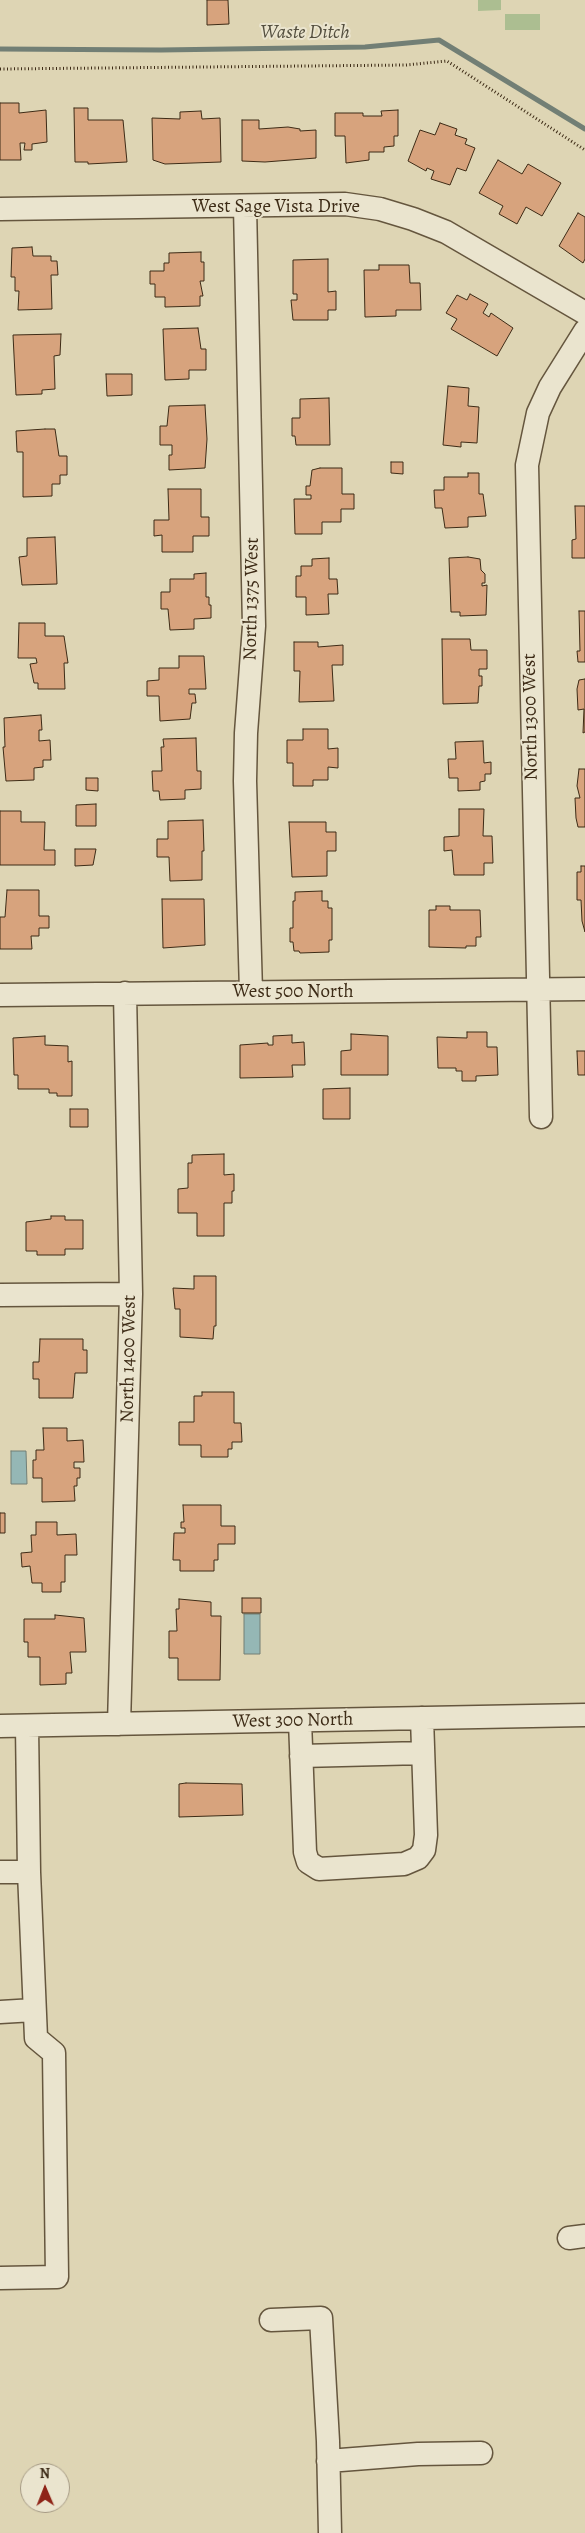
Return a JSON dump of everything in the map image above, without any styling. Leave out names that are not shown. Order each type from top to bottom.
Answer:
[{"type":"street","name":"West Sage Vista Drive","points":[[0,209],[344,204],[380,209],[413,218],[446,232],[585,313]]},
{"type":"street","name":"North 1375 West","points":[[245,206],[254,617],[245,781],[251,992]]},
{"type":"street","name":"North 1300 West","points":[[541,1117],[527,465],[538,413],[550,387],[585,330]]},
{"type":"street","name":"West 500 North","points":[[0,995],[537,991],[585,989]]},
{"type":"street","name":"North 1400 West","points":[[119,1724],[131,1294],[125,993]]},
{"type":"street","points":[[0,1295],[131,1294]]},
{"type":"street","name":"West 300 North","points":[[0,1726],[585,1715]]},
{"type":"street","points":[[300,1721],[305,1852],[308,1862],[319,1869],[404,1864],[418,1858],[424,1850],[426,1835],[422,1718]]},
{"type":"street","points":[[0,2278],[57,2277],[54,2053],[36,2038],[27,1726]]},
{"type":"street","points":[[301,1756],[423,1753]]},
{"type":"street","points":[[0,1872],[30,1872]]},
{"type":"street","points":[[0,2012],[34,2010]]},
{"type":"street","points":[[271,2320],[321,2318],[330,2533]]},
{"type":"street","points":[[328,2460],[418,2454],[481,2453]]},
{"type":"path","points":[[0,69],[406,66],[447,61],[585,150]]},
{"type":"green space","points":[[478,0],[501,0],[501,10],[478,11]]},
{"type":"green space","points":[[505,14],[540,14],[540,30],[505,30]]},
{"type":"water","points":[[11,1451],[26,1451],[27,1484],[11,1484]]},
{"type":"water","points":[[244,1614],[260,1614],[260,1654],[244,1654]]},
{"type":"building","points":[[207,0],[228,0],[229,24],[207,25]]},
{"type":"building","points":[[0,103],[19,103],[19,113],[46,110],[47,142],[32,144],[32,150],[24,150],[25,143],[20,143],[21,160],[0,160]]},
{"type":"building","points":[[74,108],[88,108],[88,120],[123,120],[127,162],[88,164],[88,162],[75,162]]},
{"type":"building","points":[[398,110],[398,136],[394,136],[394,146],[384,147],[384,152],[369,152],[369,160],[346,163],[345,136],[335,136],[335,113],[363,113],[363,116],[382,116],[381,111]]},
{"type":"building","points":[[201,111],[202,119],[220,118],[221,162],[165,164],[153,160],[152,118],[180,119],[180,112]]},
{"type":"building","points":[[242,120],[259,120],[259,129],[288,127],[300,129],[300,131],[316,130],[316,158],[265,162],[242,161]]},
{"type":"building","points":[[440,123],[457,129],[455,135],[467,139],[465,144],[475,148],[466,171],[457,168],[450,185],[431,179],[434,171],[427,168],[426,171],[408,161],[420,130],[435,135]]},
{"type":"building","points":[[498,160],[522,174],[528,164],[561,183],[542,216],[526,207],[517,224],[499,214],[503,206],[479,193]]},
{"type":"building","points":[[578,213],[585,217],[585,259],[583,263],[559,246]]},
{"type":"building","points":[[32,247],[33,256],[51,256],[51,261],[57,261],[58,275],[51,275],[52,309],[18,310],[19,291],[15,291],[15,277],[11,277],[12,248]]},
{"type":"building","points":[[201,252],[201,262],[204,262],[204,281],[200,281],[203,296],[200,296],[200,306],[165,307],[165,297],[155,297],[155,284],[150,284],[150,271],[164,271],[164,263],[169,263],[169,253]]},
{"type":"building","points":[[328,259],[328,292],[336,291],[336,310],[328,310],[328,320],[293,320],[291,300],[297,300],[297,294],[293,294],[293,260]]},
{"type":"building","points":[[379,265],[409,265],[410,283],[420,283],[421,310],[396,310],[396,316],[365,317],[364,270],[379,270]]},
{"type":"building","points":[[470,294],[488,304],[483,313],[489,317],[491,313],[513,328],[497,356],[451,329],[457,319],[446,313],[457,295],[467,300]]},
{"type":"building","points":[[198,328],[201,349],[206,349],[206,370],[189,370],[189,379],[165,380],[163,329]]},
{"type":"building","points":[[61,334],[60,355],[54,356],[55,389],[42,390],[42,394],[16,395],[13,335]]},
{"type":"building","points":[[106,374],[132,374],[132,395],[107,396]]},
{"type":"building","points":[[448,386],[469,388],[468,406],[479,407],[477,443],[461,442],[461,447],[443,445]]},
{"type":"building","points":[[329,398],[330,445],[296,445],[295,436],[292,436],[292,418],[300,418],[300,399]]},
{"type":"building","points":[[205,405],[207,439],[205,468],[169,470],[169,455],[172,455],[172,445],[160,445],[160,426],[167,426],[169,406]]},
{"type":"building","points":[[55,429],[59,456],[67,456],[67,475],[60,475],[60,484],[52,484],[52,496],[23,497],[23,452],[17,452],[16,431]]},
{"type":"building","points":[[391,462],[403,462],[403,474],[391,473]]},
{"type":"building","points":[[342,468],[342,494],[354,494],[354,509],[341,509],[341,522],[322,522],[322,534],[295,534],[294,499],[311,499],[311,495],[306,495],[306,486],[310,486],[312,470]]},
{"type":"building","points":[[468,473],[479,473],[479,494],[483,494],[486,516],[468,517],[468,527],[445,528],[442,508],[435,508],[434,490],[444,490],[444,477],[468,477]]},
{"type":"building","points":[[168,489],[201,489],[201,517],[209,517],[209,536],[193,536],[193,552],[162,552],[162,535],[154,536],[154,520],[169,520]]},
{"type":"building","points":[[575,506],[585,506],[585,558],[572,558],[572,540],[576,539]]},
{"type":"building","points":[[55,537],[57,584],[22,585],[19,557],[27,556],[27,538]]},
{"type":"building","points":[[468,557],[480,559],[481,570],[485,574],[485,583],[482,583],[482,586],[487,585],[486,615],[460,616],[460,612],[451,612],[449,558]]},
{"type":"building","points":[[329,558],[329,579],[337,579],[338,594],[328,594],[329,614],[306,615],[306,597],[296,597],[296,576],[301,576],[301,566],[312,566],[312,559]]},
{"type":"building","points":[[206,573],[206,597],[209,597],[209,605],[211,605],[211,618],[194,619],[194,629],[170,630],[168,609],[161,609],[161,592],[170,592],[170,579],[194,579],[194,574]]},
{"type":"building","points":[[579,611],[585,611],[585,662],[578,662],[577,651],[580,651]]},
{"type":"building","points":[[19,623],[45,623],[45,636],[64,636],[68,663],[64,663],[65,689],[38,689],[38,683],[34,683],[30,664],[37,663],[36,658],[18,658]]},
{"type":"building","points":[[442,639],[470,639],[471,650],[487,650],[487,669],[479,669],[479,676],[482,676],[482,686],[479,686],[478,703],[443,704]]},
{"type":"building","points":[[294,642],[318,642],[318,647],[343,645],[343,665],[332,665],[334,701],[299,702],[300,671],[294,671]]},
{"type":"building","points":[[179,656],[204,656],[206,689],[189,689],[189,694],[195,694],[196,703],[192,703],[190,719],[160,721],[159,696],[147,696],[147,681],[159,680],[159,668],[179,668]]},
{"type":"building","points":[[585,679],[585,732],[583,733],[584,709],[578,710],[577,689],[579,680]]},
{"type":"building","points":[[41,715],[42,730],[39,730],[39,741],[50,740],[51,760],[43,760],[43,767],[34,768],[34,780],[6,781],[3,747],[5,747],[4,718]]},
{"type":"building","points":[[303,729],[328,729],[328,749],[338,748],[338,768],[328,767],[328,780],[313,780],[313,786],[293,786],[293,763],[287,763],[287,740],[303,740]]},
{"type":"building","points":[[196,738],[197,771],[201,771],[201,789],[185,790],[185,799],[160,800],[159,791],[153,791],[152,771],[162,771],[161,747],[164,747],[163,739]]},
{"type":"building","points":[[483,741],[484,763],[491,762],[491,774],[485,774],[485,781],[480,782],[480,790],[458,791],[458,778],[449,778],[448,759],[456,759],[455,742]]},
{"type":"building","points":[[579,769],[585,769],[585,827],[578,827],[576,818],[575,798],[580,798],[577,786]]},
{"type":"building","points":[[86,778],[98,778],[98,791],[86,790]]},
{"type":"building","points":[[96,804],[96,826],[76,826],[76,805]]},
{"type":"building","points":[[459,809],[484,809],[483,836],[492,836],[493,863],[484,863],[484,875],[454,875],[452,850],[444,851],[444,837],[459,836]]},
{"type":"building","points":[[0,811],[21,811],[21,822],[45,822],[44,850],[55,850],[55,865],[0,865]]},
{"type":"building","points":[[203,820],[204,851],[202,851],[202,880],[170,881],[169,857],[157,857],[157,839],[168,839],[168,821]]},
{"type":"building","points":[[289,822],[326,822],[326,832],[336,832],[336,851],[327,851],[327,876],[292,877]]},
{"type":"building","points":[[75,849],[96,849],[93,865],[75,866]]},
{"type":"building","points":[[581,866],[585,866],[585,932],[582,921],[581,900],[577,900],[577,872],[581,872]]},
{"type":"building","points":[[7,890],[39,890],[39,916],[49,916],[49,928],[39,928],[39,936],[31,936],[32,949],[0,949],[0,917],[5,917]]},
{"type":"building","points":[[322,891],[322,901],[328,901],[328,908],[332,908],[332,940],[329,940],[329,952],[300,953],[299,951],[294,951],[293,942],[290,942],[290,928],[293,928],[295,892]]},
{"type":"building","points":[[162,899],[204,899],[205,945],[163,948]]},
{"type":"building","points":[[436,906],[450,906],[450,910],[480,910],[481,937],[476,937],[476,946],[466,946],[466,948],[429,947],[429,910],[436,910]]},
{"type":"building","points":[[467,1032],[487,1032],[487,1047],[497,1047],[498,1075],[476,1076],[476,1081],[462,1081],[462,1071],[456,1071],[456,1068],[438,1068],[437,1037],[467,1038]]},
{"type":"building","points":[[351,1034],[388,1036],[388,1075],[341,1075],[341,1051],[351,1050]]},
{"type":"building","points":[[292,1035],[292,1043],[304,1042],[305,1065],[292,1065],[293,1077],[240,1078],[240,1045],[268,1043],[268,1045],[273,1045],[273,1036]]},
{"type":"building","points":[[45,1036],[45,1045],[68,1046],[68,1062],[72,1061],[72,1096],[57,1096],[57,1093],[49,1093],[49,1089],[18,1089],[18,1075],[14,1075],[13,1038]]},
{"type":"building","points":[[577,1051],[585,1051],[585,1075],[578,1075]]},
{"type":"building","points":[[350,1088],[350,1119],[323,1119],[323,1089]]},
{"type":"building","points":[[70,1109],[88,1109],[88,1127],[70,1127]]},
{"type":"building","points":[[224,1154],[224,1175],[234,1174],[234,1191],[232,1191],[232,1203],[224,1203],[224,1236],[197,1236],[197,1213],[178,1213],[178,1189],[188,1188],[188,1163],[192,1163],[192,1155]]},
{"type":"building","points":[[51,1216],[65,1216],[65,1220],[83,1220],[83,1249],[65,1249],[65,1255],[37,1255],[37,1251],[26,1251],[26,1222],[51,1219]]},
{"type":"building","points":[[194,1276],[216,1276],[216,1326],[214,1326],[213,1339],[180,1337],[180,1309],[175,1309],[173,1288],[194,1289]]},
{"type":"building","points":[[40,1339],[83,1339],[83,1350],[87,1350],[87,1373],[75,1373],[73,1398],[39,1398],[39,1379],[33,1379],[33,1362],[39,1362]]},
{"type":"building","points":[[202,1392],[234,1392],[234,1423],[241,1423],[242,1442],[232,1442],[232,1449],[228,1449],[228,1457],[201,1457],[201,1445],[179,1445],[179,1422],[194,1422],[194,1396],[202,1396]]},
{"type":"building","points":[[43,1428],[67,1428],[67,1441],[83,1440],[84,1462],[74,1462],[74,1468],[80,1468],[80,1478],[77,1478],[77,1486],[74,1486],[75,1501],[42,1502],[42,1478],[33,1478],[33,1460],[36,1460],[36,1450],[44,1450]]},
{"type":"building","points":[[183,1505],[221,1505],[221,1526],[235,1526],[235,1544],[218,1544],[218,1560],[214,1560],[214,1571],[180,1571],[180,1560],[173,1560],[174,1533],[185,1533],[185,1528],[181,1528],[181,1522],[184,1522]]},
{"type":"building","points":[[0,1513],[5,1513],[5,1533],[0,1533]]},
{"type":"building","points":[[36,1522],[57,1522],[57,1535],[76,1534],[77,1555],[65,1555],[65,1582],[61,1582],[61,1592],[42,1592],[42,1583],[32,1583],[30,1566],[22,1567],[21,1553],[32,1552],[31,1535],[36,1535]]},
{"type":"building","points":[[242,1598],[261,1598],[261,1613],[242,1613]]},
{"type":"building","points":[[179,1599],[211,1602],[211,1616],[221,1616],[220,1680],[178,1680],[178,1658],[169,1658],[169,1631],[177,1631],[176,1609],[179,1609]]},
{"type":"building","points":[[55,1615],[84,1618],[86,1652],[70,1652],[72,1673],[66,1673],[66,1684],[40,1685],[40,1657],[28,1657],[28,1642],[24,1642],[24,1619],[55,1619]]},
{"type":"building","points":[[179,1784],[242,1784],[243,1815],[179,1817]]},
{"type":"waterway","name":"Waste Ditch","points":[[0,49],[161,50],[365,47],[439,40],[585,129]]}]
